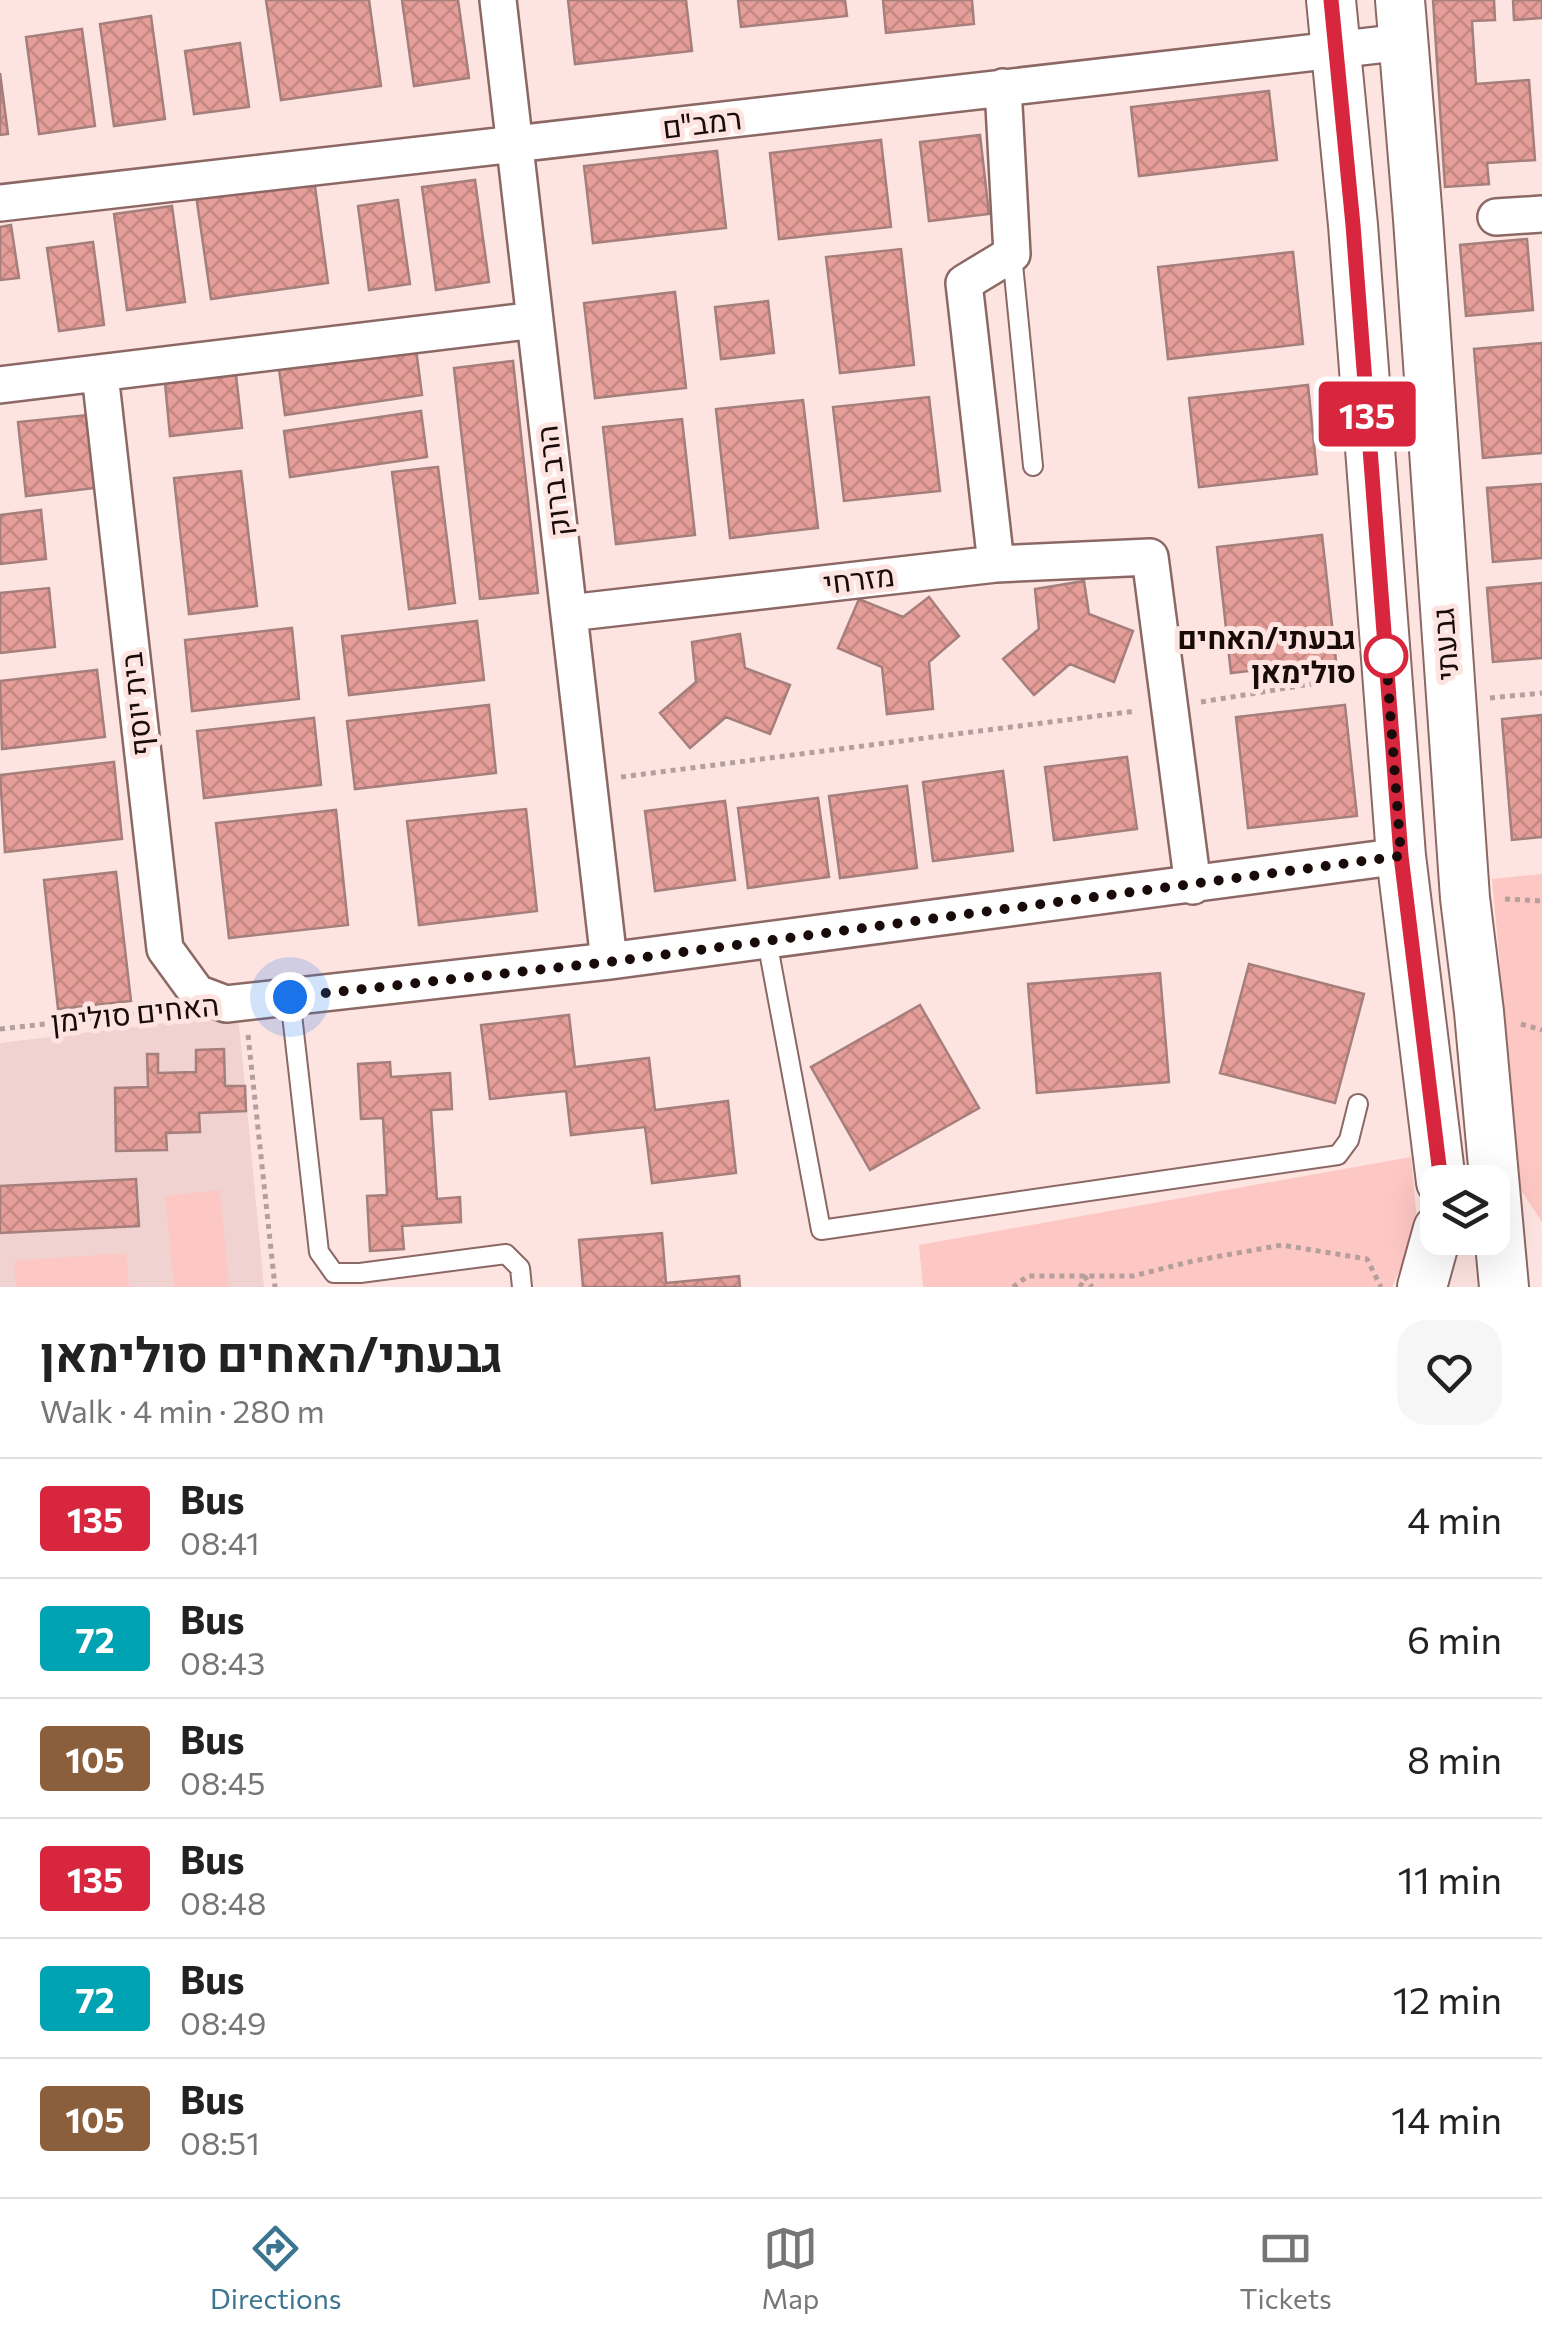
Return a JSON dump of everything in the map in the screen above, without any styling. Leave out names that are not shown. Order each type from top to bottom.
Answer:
[{"type":"street","name":"הרב ברוק","points":[[498,0],[609,962]]},
{"type":"street","name":"גבעתי","points":[[1331,0],[1353,225],[1401,856],[1439,1165]]},
{"type":"street","name":"רמב\"ם","points":[[0,203],[1335,50],[1402,21]]},
{"type":"street","name":"גבעתי","points":[[1402,21],[1465,898],[1493,1165]]},
{"type":"street","points":[[996,564],[964,284],[1012,254],[1003,87]]},
{"type":"street","points":[[1496,217],[1542,214]]},
{"type":"street","points":[[0,385],[535,320]]},
{"type":"street","name":"בית יוסף","points":[[100,374],[165,949],[197,993],[235,1003]]},
{"type":"street","name":"מזרחי","points":[[569,613],[996,564],[1150,557],[1170,707]]},
{"type":"street","points":[[1170,707],[1193,886]]},
{"type":"street","name":"האחים סולימן","points":[[235,1003],[609,962],[1401,856]]},
{"type":"street","points":[[1510,1244],[1542,1271]]},
{"type":"street","points":[[1422,1287],[1431,1255]]},
{"type":"street","points":[[1447,1255],[1449,1287]]},
{"type":"street","name":"גבעתי","points":[[1501,1255],[1504,1287]]},
{"type":"lane","points":[[1012,254],[1033,466]]},
{"type":"lane","points":[[768,941],[821,1230],[1338,1154],[1349,1140],[1358,1104]]},
{"type":"lane","points":[[290,997],[319,1252],[334,1273],[506,1254],[520,1268],[522,1287]]},
{"type":"path","points":[[588,781],[1170,707],[1387,672]]},
{"type":"path","points":[[1450,702],[1542,693]]},
{"type":"path","points":[[235,1003],[275,1287]]},
{"type":"path","name":"האחים סולימן","points":[[0,1029],[235,1003]]},
{"type":"path","points":[[1013,1287],[1028,1276],[1133,1276],[1282,1245],[1366,1259],[1381,1287]]},
{"type":"path","points":[[1080,1287],[1085,1278]]},
{"type":"path","points":[[1085,1278],[1092,1287]]},
{"type":"shaded area","points":[[1542,874],[1542,1222],[1521,1190],[1492,879]]},
{"type":"shaded area","points":[[238,1014],[264,1287],[0,1287],[0,1043]]},
{"type":"shaded area","points":[[1411,1157],[1418,1231],[1392,1287],[923,1287],[919,1245]]},
{"type":"shaded area","points":[[220,1190],[229,1287],[174,1287],[165,1196]]},
{"type":"shaded area","points":[[126,1253],[129,1287],[16,1287],[14,1261]]},
{"type":"building","points":[[266,0],[369,0],[381,86],[281,100]]},
{"type":"building","points":[[402,0],[458,0],[469,78],[414,86]]},
{"type":"building","points":[[568,0],[686,0],[692,51],[575,64]]},
{"type":"building","points":[[738,0],[845,0],[847,16],[741,27]]},
{"type":"building","points":[[883,0],[972,0],[974,24],[886,33]]},
{"type":"building","points":[[1433,0],[1494,0],[1495,20],[1472,21],[1476,84],[1529,80],[1535,160],[1487,163],[1489,184],[1445,187]]},
{"type":"building","points":[[1513,0],[1542,0],[1542,18],[1514,20]]},
{"type":"building","points":[[151,16],[165,119],[114,126],[100,24]]},
{"type":"building","points":[[82,29],[95,126],[39,134],[26,37]]},
{"type":"building","points":[[240,43],[249,107],[194,114],[185,51]]},
{"type":"building","points":[[0,73],[8,134],[0,135]]},
{"type":"building","points":[[1269,91],[1277,160],[1139,176],[1131,107]]},
{"type":"building","points":[[980,135],[989,214],[929,221],[920,142]]},
{"type":"building","points":[[881,140],[891,227],[779,239],[770,153]]},
{"type":"building","points":[[717,151],[726,228],[593,243],[584,166]]},
{"type":"building","points":[[314,179],[328,283],[211,299],[196,195]]},
{"type":"building","points":[[475,180],[489,282],[436,290],[422,187]]},
{"type":"building","points":[[398,200],[410,284],[369,290],[358,206]]},
{"type":"building","points":[[172,206],[185,302],[127,310],[114,214]]},
{"type":"building","points":[[11,225],[19,278],[0,280],[0,227]]},
{"type":"building","points":[[1527,239],[1533,310],[1466,316],[1460,245]]},
{"type":"building","points":[[93,242],[104,325],[59,331],[47,248]]},
{"type":"building","points":[[901,249],[914,365],[840,373],[826,257]]},
{"type":"building","points":[[1293,252],[1303,344],[1168,359],[1158,267]]},
{"type":"building","points":[[675,292],[686,388],[595,398],[584,303]]},
{"type":"building","points":[[768,301],[774,353],[721,359],[715,307]]},
{"type":"building","points":[[1542,343],[1542,453],[1483,458],[1474,349]]},
{"type":"building","points":[[416,349],[422,395],[285,415],[279,369]]},
{"type":"building","points":[[513,361],[538,593],[480,599],[454,368]]},
{"type":"building","points":[[236,375],[242,428],[170,436],[165,383]]},
{"type":"building","points":[[1308,385],[1317,474],[1199,487],[1189,398]]},
{"type":"building","points":[[929,397],[940,491],[844,501],[833,407]]},
{"type":"building","points":[[803,400],[818,528],[730,538],[716,409]]},
{"type":"building","points":[[421,411],[427,457],[290,477],[284,431]]},
{"type":"building","points":[[87,415],[95,488],[26,496],[18,422]]},
{"type":"building","points":[[682,419],[695,535],[616,544],[603,427]]},
{"type":"building","points":[[438,467],[455,603],[409,609],[392,472]]},
{"type":"building","points":[[241,471],[257,606],[189,614],[174,478]]},
{"type":"building","points":[[1542,484],[1542,558],[1493,562],[1487,488]]},
{"type":"building","points":[[41,510],[46,559],[0,564],[0,515]]},
{"type":"building","points":[[1322,535],[1336,661],[1231,673],[1217,547]]},
{"type":"building","points":[[1084,581],[1089,614],[1133,631],[1114,682],[1070,664],[1034,695],[1003,659],[1039,629],[1035,589]]},
{"type":"building","points":[[1542,583],[1542,658],[1493,662],[1487,588]]},
{"type":"building","points":[[49,588],[55,647],[0,653],[0,593]]},
{"type":"building","points":[[929,597],[959,636],[929,662],[933,709],[887,714],[882,667],[838,648],[859,599],[903,617]]},
{"type":"building","points":[[477,621],[484,680],[349,695],[342,636]]},
{"type":"building","points":[[292,628],[299,699],[192,711],[185,640]]},
{"type":"building","points":[[740,634],[745,668],[790,685],[770,734],[726,717],[690,748],[660,713],[696,682],[692,642]]},
{"type":"building","points":[[97,670],[105,737],[2,749],[0,681]]},
{"type":"building","points":[[489,705],[496,773],[355,789],[347,721]]},
{"type":"building","points":[[1345,705],[1357,816],[1248,828],[1236,717]]},
{"type":"building","points":[[1542,715],[1542,837],[1512,840],[1502,719]]},
{"type":"building","points":[[314,718],[321,785],[204,798],[197,731]]},
{"type":"building","points":[[1127,757],[1137,829],[1054,840],[1045,767]]},
{"type":"building","points":[[114,762],[122,839],[5,852],[0,775]]},
{"type":"building","points":[[1003,771],[1013,851],[933,861],[923,782]]},
{"type":"building","points":[[907,786],[917,868],[840,878],[829,796]]},
{"type":"building","points":[[818,798],[829,877],[748,888],[738,808]]},
{"type":"building","points":[[725,801],[735,880],[655,891],[645,811]]},
{"type":"building","points":[[526,809],[537,911],[419,925],[407,821]]},
{"type":"building","points":[[336,810],[348,925],[229,938],[216,823]]},
{"type":"building","points":[[116,872],[131,1001],[58,1009],[44,880]]},
{"type":"building","points":[[1249,964],[1364,994],[1335,1103],[1220,1073]]},
{"type":"building","points":[[1160,973],[1169,1082],[1037,1093],[1028,984]]},
{"type":"building","points":[[920,1005],[979,1108],[870,1170],[811,1067]]},
{"type":"building","points":[[569,1015],[575,1067],[649,1058],[655,1110],[728,1101],[736,1173],[652,1183],[645,1127],[571,1135],[566,1091],[490,1099],[481,1025]]},
{"type":"building","points":[[224,1049],[225,1086],[245,1086],[246,1111],[199,1113],[200,1132],[166,1133],[167,1150],[116,1151],[115,1088],[148,1087],[147,1054],[158,1054],[158,1073],[196,1072],[196,1050]]},
{"type":"building","points":[[390,1062],[391,1077],[450,1073],[452,1109],[431,1110],[437,1199],[460,1197],[461,1222],[402,1226],[404,1249],[370,1251],[367,1196],[387,1195],[383,1118],[361,1119],[358,1064]]},
{"type":"building","points":[[136,1179],[139,1226],[0,1233],[0,1186]]},
{"type":"building","points":[[662,1233],[666,1283],[739,1276],[740,1287],[583,1287],[579,1240]]},
{"type":"bus line","name":"135","points":[[1331,0],[1353,225],[1401,856],[1439,1165]]},
{"type":"place","name":"גבעתי/האחים סולימאן","points":[[1386,656]]},
{"type":"route","points":[[290,997],[609,962],[1401,856],[1386,656]]}]
